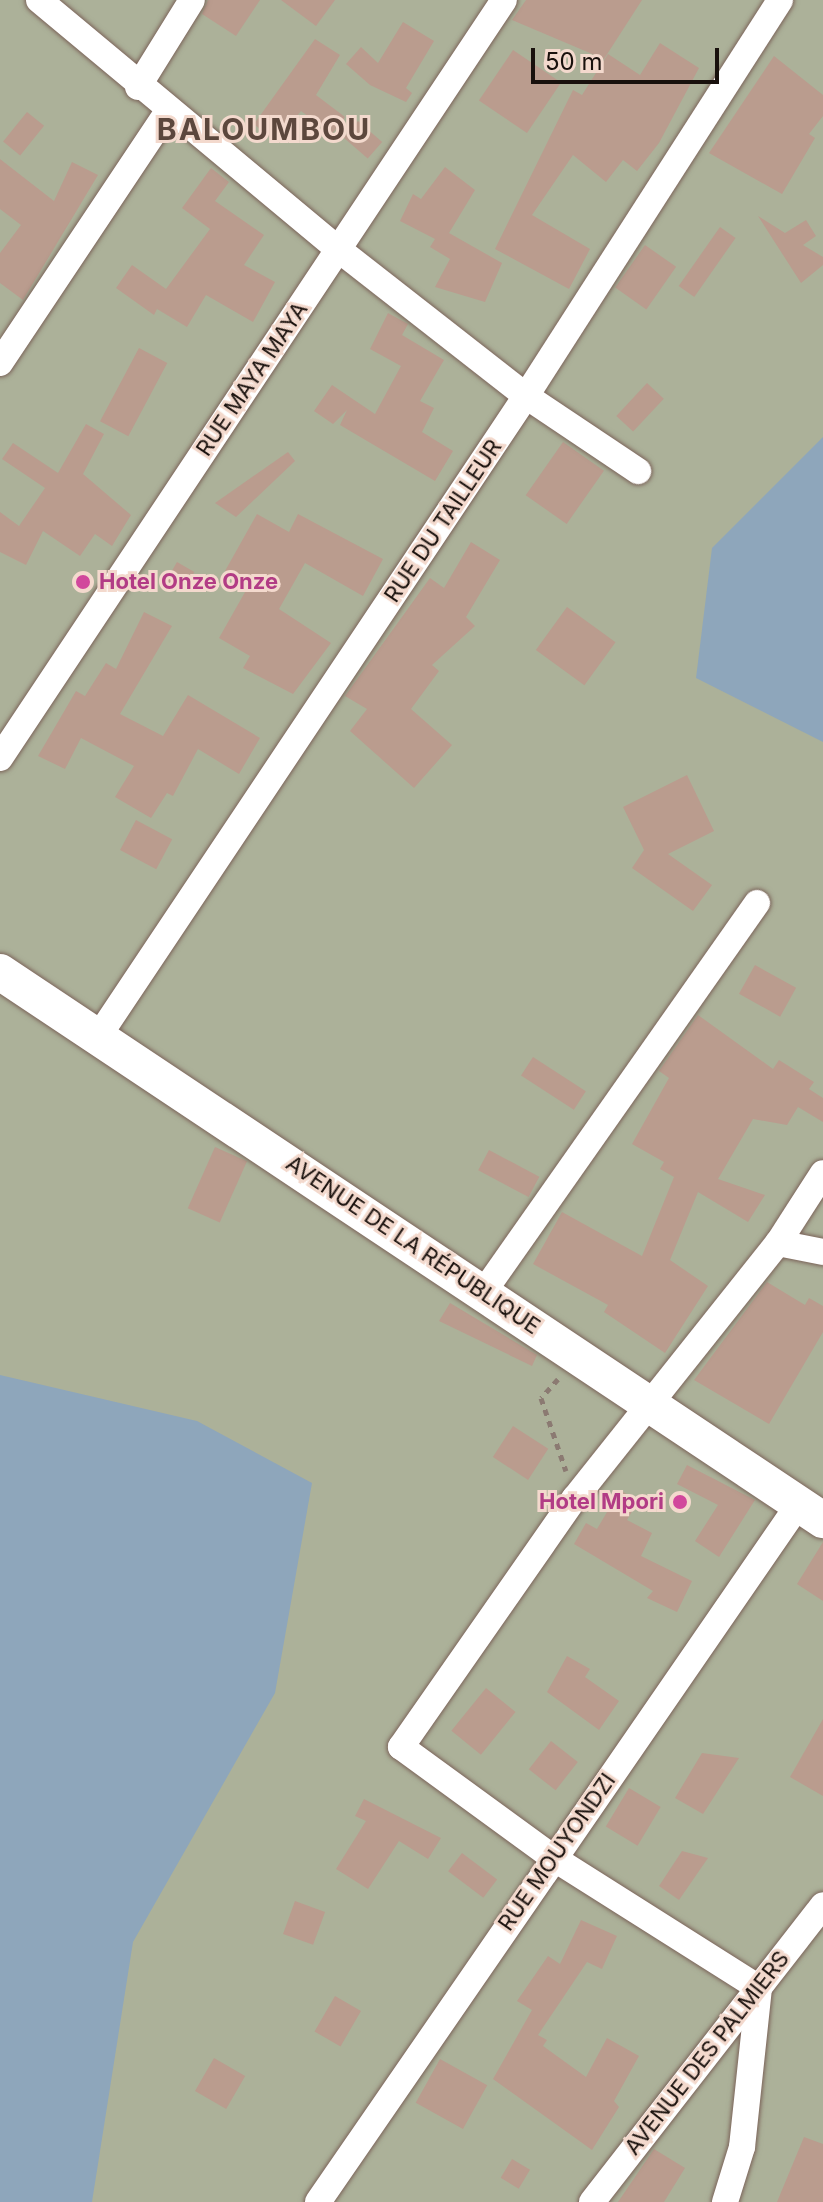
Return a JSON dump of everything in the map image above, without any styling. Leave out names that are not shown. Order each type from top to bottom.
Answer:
[{"type":"street","points":[[39,0],[138,87],[338,249],[526,396],[638,471]]},
{"type":"street","points":[[138,87],[192,0]]},
{"type":"street","name":"RUE MAYA MAYA","points":[[0,758],[504,0]]},
{"type":"street","name":"RUE DU TAILLEUR","points":[[98,1037],[526,396],[780,0]]},
{"type":"street","points":[[0,363],[168,111]]},
{"type":"street","points":[[485,1290],[757,903]]},
{"type":"street","name":"AVENUE DE LA RÉPUBLIQUE","points":[[0,972],[485,1290],[576,1358],[653,1402],[811,1512]]},
{"type":"street","points":[[725,2202],[742,2147],[759,1988],[552,1857],[401,1747],[575,1498],[778,1243],[823,1173]]},
{"type":"street","points":[[778,1243],[823,1252]]},
{"type":"street","name":"RUE MOUYONDZI","points":[[324,2200],[552,1857],[811,1512]]},
{"type":"street","name":"AVENUE DES PALMIERS","points":[[592,2202],[823,1905]]},
{"type":"path","points":[[575,1498],[541,1398],[576,1358]]},
{"type":"green space","points":[[0,0],[823,0],[823,2202],[0,2202]]},
{"type":"water","points":[[823,437],[823,742],[696,678],[712,548]]},
{"type":"water","points":[[0,1375],[197,1421],[312,1483],[275,1693],[133,1942],[92,2202],[0,2202]]},
{"type":"building","points":[[208,0],[260,0],[236,36],[202,14]]},
{"type":"building","points":[[281,0],[335,0],[316,26]]},
{"type":"building","points":[[526,0],[642,0],[604,59],[512,20]]},
{"type":"building","points":[[403,22],[434,41],[406,88],[412,93],[406,102],[370,85],[346,64],[361,47],[378,63]]},
{"type":"building","points":[[315,39],[340,55],[316,95],[345,117],[332,134],[301,111],[276,143],[254,124]]},
{"type":"building","points":[[660,43],[699,68],[659,143],[637,171],[623,160],[606,182],[573,155],[532,215],[590,249],[569,289],[495,249],[573,90],[582,95],[608,54],[640,75]]},
{"type":"building","points":[[513,50],[561,82],[527,133],[479,101]]},
{"type":"building","points":[[774,56],[823,95],[823,116],[809,134],[815,138],[782,194],[709,153]]},
{"type":"building","points":[[27,112],[44,126],[20,155],[3,142]]},
{"type":"building","points":[[358,121],[382,142],[368,159],[344,138]]},
{"type":"building","points":[[0,159],[54,201],[72,162],[98,175],[23,300],[0,283],[0,253],[21,225],[0,209]]},
{"type":"building","points":[[445,167],[475,190],[449,233],[502,263],[485,302],[435,287],[450,259],[430,247],[435,239],[400,221],[413,194],[421,199]]},
{"type":"building","points":[[211,168],[229,182],[215,201],[264,235],[244,265],[275,282],[253,322],[206,295],[187,327],[157,309],[154,315],[116,288],[132,265],[166,289],[210,229],[182,208]]},
{"type":"building","points":[[758,216],[785,233],[806,220],[816,236],[803,245],[823,257],[823,265],[801,283]]},
{"type":"building","points":[[720,227],[736,238],[694,297],[679,286]]},
{"type":"building","points":[[645,245],[676,267],[646,309],[615,288]]},
{"type":"building","points":[[388,313],[408,324],[402,335],[444,360],[420,401],[434,408],[422,432],[453,451],[435,481],[340,425],[347,410],[333,424],[314,411],[332,385],[375,414],[401,366],[370,349]]},
{"type":"building","points":[[139,348],[167,363],[128,436],[100,421]]},
{"type":"building","points":[[647,383],[664,399],[633,432],[616,416]]},
{"type":"building","points":[[86,424],[104,434],[83,474],[131,515],[112,546],[95,534],[80,556],[43,531],[26,565],[0,552],[0,512],[19,526],[45,488],[2,459],[13,443],[58,473]]},
{"type":"building","points":[[563,442],[604,471],[567,524],[526,495]]},
{"type":"building","points":[[288,452],[295,461],[236,517],[215,503]]},
{"type":"building","points":[[257,514],[289,532],[298,514],[383,559],[363,596],[305,563],[279,609],[331,643],[293,694],[243,668],[250,656],[219,638],[249,585],[225,571]]},
{"type":"building","points":[[471,542],[500,560],[466,617],[475,626],[432,665],[439,671],[411,709],[452,745],[414,788],[350,731],[367,709],[345,696],[430,578],[444,588]]},
{"type":"building","points":[[177,562],[194,572],[184,590],[166,580]]},
{"type":"building","points":[[567,607],[616,642],[584,685],[536,650]]},
{"type":"building","points":[[144,612],[172,626],[120,714],[163,736],[188,695],[260,738],[239,774],[198,749],[173,796],[167,793],[151,818],[115,797],[134,766],[81,738],[65,769],[38,756],[76,691],[85,696],[106,663],[116,669]]},
{"type":"building","points":[[687,775],[714,831],[668,854],[712,885],[693,911],[632,868],[644,850],[623,807]]},
{"type":"building","points":[[136,820],[172,839],[156,869],[120,850]]},
{"type":"building","points":[[755,965],[796,988],[780,1017],[739,994]]},
{"type":"building","points":[[698,1015],[773,1069],[779,1060],[814,1082],[809,1089],[823,1098],[823,1122],[798,1107],[787,1125],[753,1119],[718,1179],[765,1195],[748,1222],[698,1192],[670,1260],[708,1286],[665,1353],[604,1312],[608,1305],[533,1264],[562,1212],[642,1256],[674,1177],[660,1169],[664,1162],[632,1144],[669,1078],[659,1071]]},
{"type":"building","points":[[533,1057],[586,1091],[574,1110],[521,1075]]},
{"type":"building","points":[[215,1147],[247,1161],[220,1222],[188,1208]]},
{"type":"building","points":[[489,1150],[539,1177],[529,1197],[478,1170]]},
{"type":"building","points":[[767,1282],[805,1305],[809,1298],[823,1306],[823,1332],[769,1424],[694,1380]]},
{"type":"building","points":[[450,1303],[537,1355],[532,1366],[439,1321]]},
{"type":"building","points":[[513,1426],[548,1449],[528,1480],[493,1457]]},
{"type":"building","points":[[687,1465],[755,1500],[719,1557],[695,1541],[718,1505],[677,1484]]},
{"type":"building","points":[[620,1490],[638,1501],[627,1520],[652,1533],[641,1556],[692,1581],[677,1612],[647,1598],[653,1591],[574,1544],[586,1523],[597,1529]]},
{"type":"building","points":[[823,1542],[823,1601],[797,1584]]},
{"type":"building","points":[[567,1656],[590,1669],[585,1677],[619,1701],[599,1730],[547,1692]]},
{"type":"building","points":[[486,1688],[516,1712],[481,1755],[451,1731]]},
{"type":"building","points":[[823,1719],[823,1796],[790,1777]]},
{"type":"building","points":[[551,1741],[578,1762],[556,1790],[529,1769]]},
{"type":"building","points":[[702,1753],[739,1758],[703,1814],[675,1798]]},
{"type":"building","points":[[629,1788],[661,1807],[638,1846],[606,1827]]},
{"type":"building","points":[[364,1799],[441,1838],[428,1859],[399,1841],[368,1889],[336,1869],[366,1821],[355,1816]]},
{"type":"building","points":[[682,1851],[708,1858],[679,1900],[659,1886]]},
{"type":"building","points":[[462,1853],[497,1879],[483,1898],[448,1871]]},
{"type":"building","points":[[295,1901],[325,1912],[313,1945],[283,1934]]},
{"type":"building","points":[[581,1920],[617,1936],[602,1969],[587,1962],[538,2035],[547,2040],[543,2046],[586,2077],[607,2038],[639,2056],[614,2101],[619,2107],[592,2150],[493,2079],[532,2010],[517,2001],[548,1956],[560,1964]]},
{"type":"building","points":[[335,1996],[361,2011],[340,2047],[314,2032]]},
{"type":"building","points":[[214,2058],[245,2076],[226,2109],[195,2091]]},
{"type":"building","points":[[440,2059],[487,2085],[463,2129],[416,2103]]},
{"type":"building","points":[[804,2137],[823,2144],[823,2202],[777,2202]]},
{"type":"building","points":[[654,2149],[685,2168],[664,2202],[618,2202]]},
{"type":"building","points":[[512,2159],[530,2170],[519,2189],[501,2178]]},
{"type":"place","name":"Hotel Onze Onze","points":[[83,582]]},
{"type":"place","name":"Hotel Mpori","points":[[680,1502]]},
{"type":"district","name":"BALOUMBOU","points":[[264,129]]}]
